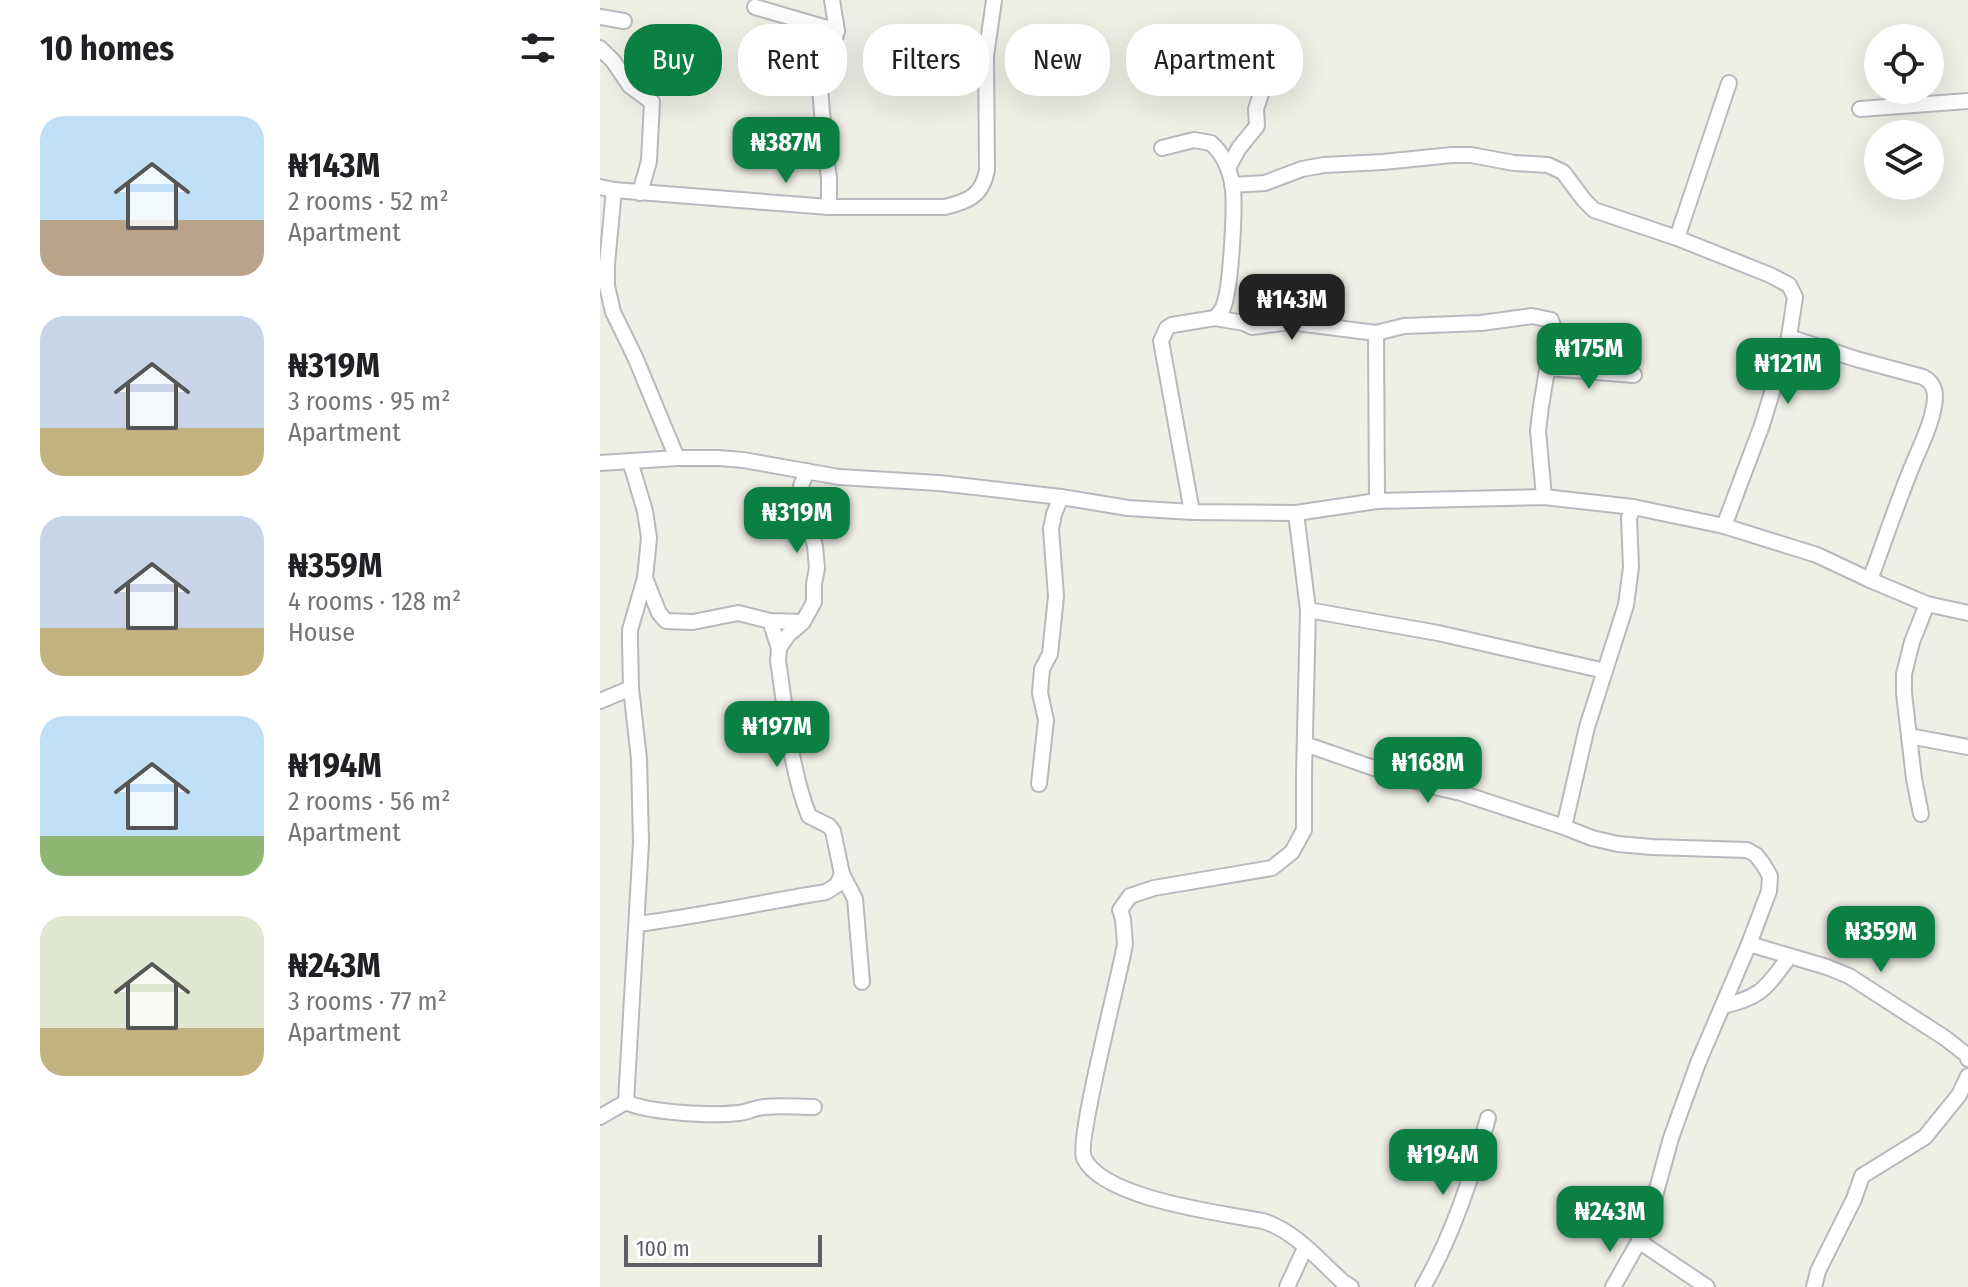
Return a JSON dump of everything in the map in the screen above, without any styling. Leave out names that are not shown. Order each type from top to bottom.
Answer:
[{"type":"street","points":[[832,0],[835,24]]},
{"type":"street","points":[[677,458],[613,312],[607,286],[607,189],[829,207],[945,207],[961,203],[984,186],[987,170],[986,56],[994,0]]},
{"type":"street","points":[[755,7],[813,24]]},
{"type":"street","points":[[600,17],[624,21]]},
{"type":"street","points":[[600,48],[630,86],[652,102],[649,161],[640,193]]},
{"type":"street","points":[[1677,238],[1729,83]]},
{"type":"street","points":[[821,96],[829,207]]},
{"type":"street","points":[[1228,168],[1257,126],[1256,109],[1260,96]]},
{"type":"street","points":[[1860,109],[1968,101]]},
{"type":"street","points":[[1162,148],[1194,140],[1205,141],[1218,150],[1228,168],[1232,185],[1232,235],[1226,295],[1222,310],[1215,318]]},
{"type":"street","points":[[1232,185],[1265,183],[1302,169],[1324,165],[1452,155],[1548,165],[1563,172],[1594,210],[1677,238],[1789,285],[1795,297],[1789,337],[1755,447],[1724,526]]},
{"type":"street","points":[[1192,512],[1161,341],[1167,328],[1172,325],[1215,318],[1252,327],[1289,322],[1376,333],[1404,326],[1481,323],[1532,316],[1551,320],[1554,325],[1538,430],[1544,497]]},
{"type":"street","points":[[1376,333],[1377,501]]},
{"type":"street","points":[[1789,337],[1923,377],[1934,388],[1928,426],[1870,580]]},
{"type":"street","points":[[1547,368],[1634,375]]},
{"type":"street","points":[[600,463],[677,458],[743,460],[839,477],[939,483],[1128,508],[1192,512],[1296,513],[1377,501],[1544,497],[1633,507],[1724,526],[1817,555],[1927,604],[1968,613]]},
{"type":"street","points":[[626,1102],[641,842],[630,630],[645,578],[649,538],[645,511],[630,461]]},
{"type":"street","points":[[779,648],[803,622],[814,602],[815,546],[801,486],[807,471]]},
{"type":"street","points":[[1039,784],[1046,720],[1040,693],[1042,669],[1050,654],[1056,596],[1051,529],[1061,497]]},
{"type":"street","points":[[1564,827],[1587,727],[1626,605],[1631,567],[1629,518],[1633,507]]},
{"type":"street","points":[[1296,513],[1308,610],[1304,830],[1292,852],[1272,868],[1154,888],[1130,896],[1120,910],[1125,944],[1081,1152],[1091,1170],[1118,1187],[1186,1207],[1276,1225],[1296,1238],[1351,1287]]},
{"type":"street","points":[[645,578],[659,613],[666,621],[693,622],[738,613],[770,621],[803,622]]},
{"type":"street","points":[[1921,814],[1914,779],[1904,674],[1927,604]]},
{"type":"street","points":[[1308,610],[1438,633],[1605,671]]},
{"type":"street","points":[[770,621],[779,648],[778,661],[793,757],[805,806],[809,816],[833,831],[842,874],[855,899],[862,982]]},
{"type":"street","points":[[600,701],[631,688]]},
{"type":"street","points":[[1909,736],[1968,747]]},
{"type":"street","points":[[1305,744],[1592,838],[1652,847],[1747,850],[1756,855],[1770,876],[1769,891],[1749,944],[1698,1063],[1671,1138],[1651,1214],[1640,1242],[1613,1287]]},
{"type":"street","points":[[637,924],[826,892],[837,885],[842,874]]},
{"type":"street","points":[[1749,944],[1849,976],[1945,1038],[1968,1059]]},
{"type":"street","points":[[1723,1006],[1745,1001],[1761,992],[1790,956]]},
{"type":"street","points":[[1814,1287],[1818,1271],[1854,1199],[1862,1176],[1925,1137],[1959,1095],[1968,1076]]},
{"type":"street","points":[[626,1102],[658,1110],[708,1114],[744,1112],[763,1107],[814,1107]]},
{"type":"street","points":[[600,1117],[626,1102]]},
{"type":"street","points":[[1423,1287],[1442,1250],[1467,1187],[1488,1118]]},
{"type":"street","points":[[1640,1242],[1707,1287]]},
{"type":"street","points":[[1287,1287],[1305,1248]]}]
